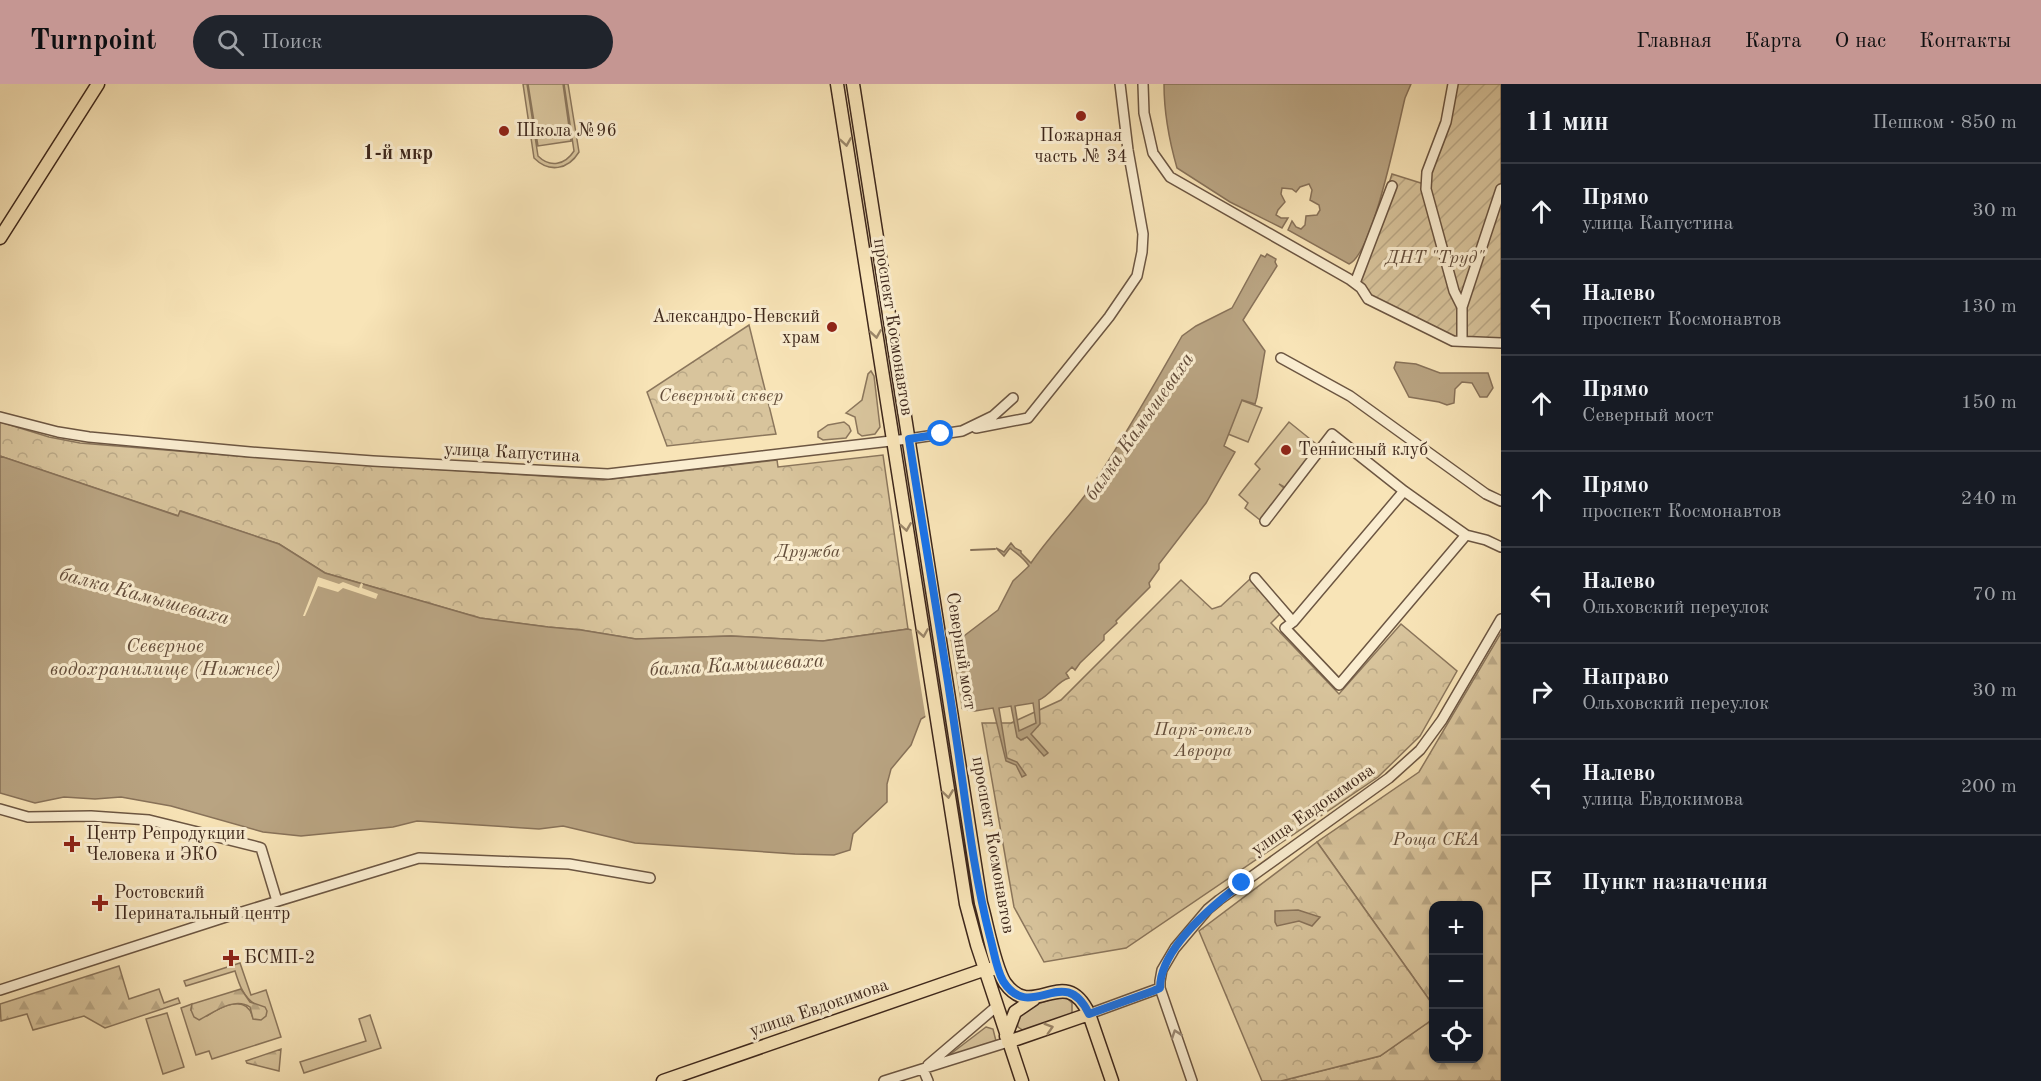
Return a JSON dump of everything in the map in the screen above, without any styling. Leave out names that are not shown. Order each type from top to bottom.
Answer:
[{"type":"main road","points":[[0,228],[92,84]]},
{"type":"main road","points":[[0,238],[98,84]]},
{"type":"main road","name":"проспект Космонавтов","points":[[837,84],[914,576]]},
{"type":"main road","name":"проспект Космонавтов","points":[[853,84],[930,573]]},
{"type":"main road","name":"Северный мост","points":[[930,573],[956,734]]},
{"type":"main road","name":"Северный мост","points":[[914,576],[940,736]]},
{"type":"main road","name":"проспект Космонавтов","points":[[956,734],[981,903],[994,968],[997,1006],[1022,1081]]},
{"type":"main road","name":"проспект Космонавтов","points":[[940,736],[966,904],[977,945],[994,968]]},
{"type":"main road","points":[[994,968],[1012,991],[1034,999]]},
{"type":"main road","name":"улица Евдокимова","points":[[663,1081],[994,968]]},
{"type":"main road","points":[[1007,1039],[1015,1012],[1034,999],[1062,990],[1070,991],[1081,999],[1089,1014],[1112,1081]]},
{"type":"main road","points":[[1007,1039],[1089,1014]]},
{"type":"street","points":[[962,431],[1028,418],[1109,317],[1137,276],[1143,252],[1143,234],[1128,150],[1120,84]]},
{"type":"street","points":[[1143,84],[1144,113],[1153,153],[1170,177],[1355,283],[1368,300],[1453,341],[1501,343]]},
{"type":"street","points":[[1453,84],[1446,122],[1427,172],[1426,189],[1454,291],[1462,307]]},
{"type":"street","points":[[1355,283],[1392,186]]},
{"type":"street","points":[[1462,340],[1462,307],[1501,189]]},
{"type":"street","points":[[1281,358],[1350,396],[1486,494],[1501,501]]},
{"type":"street","name":"улица Капустина","points":[[0,417],[58,432],[238,451],[608,474],[962,431],[993,416],[1013,398]]},
{"type":"street","points":[[1266,521],[1332,434],[1404,491],[1466,535],[1501,547]]},
{"type":"street","points":[[1404,491],[1293,622],[1285,628],[1339,685],[1466,535]]},
{"type":"street","points":[[1255,578],[1293,622]]},
{"type":"street","name":"улица Евдокимова","points":[[1160,988],[1162,970],[1168,959],[1208,909],[1389,778],[1420,750],[1442,720],[1501,619]]},
{"type":"street","points":[[0,809],[28,818],[91,816],[149,820],[258,847],[261,848],[277,901]]},
{"type":"street","points":[[0,990],[419,858],[569,864],[650,878]]},
{"type":"street","points":[[1089,1014],[1160,988],[1192,1081]]},
{"type":"street","points":[[923,1069],[997,1006]]},
{"type":"street","points":[[884,1081],[1007,1039]]},
{"type":"street","points":[[923,1069],[927,1081]]},
{"type":"green space","points":[[523,84],[527,84],[538,156],[547,162],[557,163],[562,162],[574,151],[564,84],[568,84],[579,152],[564,166],[546,166],[534,158]]},
{"type":"green space","points":[[528,84],[563,84],[571,141],[538,146]]},
{"type":"green space","name":"ДНТ \"Труд\"","points":[[1456,84],[1501,84],[1501,341],[1445,338],[1374,305],[1351,278],[1371,240],[1392,174],[1424,184]]},
{"type":"green space","name":"Северный сквер","points":[[749,325],[776,434],[667,446],[647,392]]},
{"type":"green space","points":[[871,371],[874,376],[880,427],[875,434],[862,436],[858,433],[855,417],[846,413],[862,400],[868,374]]},
{"type":"green space","points":[[1241,400],[1262,408],[1248,442],[1228,434]]},
{"type":"green space","name":"Дружба","points":[[0,422],[49,437],[80,443],[251,457],[603,480],[777,460],[778,467],[883,455],[908,629],[823,641],[731,636],[636,639],[480,618],[325,573],[279,544],[181,511],[179,516],[0,456]]},
{"type":"green space","points":[[844,422],[851,431],[846,438],[823,440],[818,437],[818,432],[828,425]]},
{"type":"green space","points":[[1289,422],[1320,447],[1286,488],[1279,484],[1285,489],[1260,520],[1245,508],[1248,503],[1239,495],[1260,469],[1255,464]]},
{"type":"green space","name":"Парк-отель Аврора","points":[[1250,579],[1281,613],[1271,623],[1339,694],[1401,624],[1457,671],[1420,736],[1378,777],[1126,948],[1044,962],[1014,907],[982,723],[1011,723],[1061,700],[1181,580],[1212,609],[1221,606]]},
{"type":"green space","name":"Роща СКА","points":[[1501,633],[1501,1081],[1281,1081],[1380,1056],[1429,1022],[1429,1063],[1483,1063],[1483,901],[1429,901],[1429,999],[1317,842],[1419,772]]},
{"type":"green space","points":[[1317,842],[1429,999],[1429,1022],[1380,1056],[1281,1081],[1262,1081],[1199,931]]},
{"type":"green space","points":[[240,963],[251,995],[266,990],[281,1037],[212,1059],[209,1051],[196,1055],[181,1008],[192,1004],[191,1010],[207,1016],[225,1006],[238,1004],[244,1005],[252,1015],[256,1005],[245,994],[235,971],[186,986],[184,981]]},
{"type":"green space","points":[[119,966],[129,999],[159,989],[164,1003],[178,998],[180,1003],[105,1028],[84,1016],[33,1030],[27,1014],[1,1021],[0,1004]]},
{"type":"green space","points":[[241,989],[250,1002],[265,1007],[266,1016],[261,1020],[253,1019],[250,1007],[237,1003],[199,1020],[194,1017],[191,1010],[192,1004]]},
{"type":"green space","points":[[1059,997],[1068,999],[1072,1003],[1072,1014],[1024,1031],[1018,1027],[1016,1017],[1025,1008]]},
{"type":"green space","points":[[167,1013],[184,1067],[163,1074],[146,1019]]},
{"type":"green space","points":[[370,1015],[381,1048],[304,1073],[300,1062],[366,1041],[359,1019]]},
{"type":"green space","points":[[986,1027],[993,1029],[996,1041],[949,1059],[948,1056]]},
{"type":"green space","points":[[281,1049],[279,1071],[246,1061]]},
{"type":"water","points":[[1164,84],[1411,84],[1405,98],[1391,160],[1375,214],[1367,238],[1358,255],[1349,264],[1288,230],[1292,221],[1296,227],[1301,229],[1305,225],[1306,216],[1317,215],[1320,210],[1319,205],[1310,200],[1312,190],[1309,184],[1300,187],[1296,192],[1282,188],[1281,194],[1285,202],[1276,215],[1288,218],[1282,228],[1230,202],[1177,168],[1168,127]]},
{"type":"water","name":"Северное водохранилище (Нижнее)","points":[[1267,254],[1276,259],[1277,266],[1243,320],[1265,351],[1255,404],[1242,400],[1224,446],[1235,452],[1206,503],[1159,564],[1159,569],[1149,583],[1150,587],[1116,621],[1117,623],[1104,635],[1104,640],[1075,670],[1072,667],[1066,673],[1069,678],[1039,700],[1040,724],[1031,734],[1048,753],[1044,756],[1027,737],[1021,740],[1017,737],[1011,706],[999,708],[1007,758],[1017,762],[1026,775],[1022,777],[1016,765],[1006,761],[993,708],[975,711],[944,705],[921,719],[911,745],[891,769],[887,784],[887,802],[853,834],[850,850],[834,855],[795,854],[635,843],[563,826],[539,829],[417,821],[393,827],[301,836],[263,832],[171,806],[121,797],[95,799],[64,797],[35,803],[0,793],[0,456],[178,516],[180,511],[279,544],[325,573],[480,618],[636,639],[731,636],[823,641],[908,629],[956,642],[998,610],[1013,581],[1029,566],[1010,548],[1004,556],[996,548],[1004,552],[1011,543],[1031,563],[1094,483],[1182,336],[1196,326],[1232,308],[1261,255],[1265,257]],"holes":[[[1033,703],[1036,723],[1019,731],[1015,706]]]},
{"type":"water","points":[[1396,362],[1416,364],[1440,373],[1488,373],[1493,388],[1487,397],[1480,397],[1472,383],[1462,382],[1455,389],[1454,403],[1447,405],[1409,397],[1394,368]]},
{"type":"water","points":[[1298,910],[1320,917],[1312,926],[1299,921],[1277,926],[1275,911]]},
{"type":"pier","points":[[318,577],[359,588],[361,583],[362,588],[378,594],[376,599],[343,588],[338,592],[318,586],[303,616]]},
{"type":"pier","points":[[911,626],[950,637],[962,712],[945,708],[926,720]]},
{"type":"waterway","points":[[971,550],[995,549]]},
{"type":"place","name":"Пожарная часть № 34","points":[[1081,116]]},
{"type":"place","name":"Школа №96","points":[[504,131]]},
{"type":"place","name":"Александро-Невский храм","points":[[832,327]]},
{"type":"place","name":"Теннисный клуб","points":[[1286,450]]},
{"type":"place","name":"Центр Репродукции Человека и ЭКО","points":[[72,844]]},
{"type":"place","name":"Ростовский Перинатальный центр","points":[[100,903]]},
{"type":"place","name":"БСМП-2","points":[[231,958]]},
{"type":"district","name":"1-й мкр","points":[[398,154]]},
{"type":"route","points":[[941,434],[909,439],[981,903],[1003,980],[1018,995],[1034,999],[1062,990],[1070,991],[1081,999],[1089,1014],[1153,991],[1160,988],[1162,970],[1175,948],[1208,909],[1242,883]]},
{"type":"water label","name":"балка Камышеваха","points":[[1140,427]]},
{"type":"water label","name":"балка Камышеваха","points":[[144,597]]},
{"type":"water label","name":"балка Камышеваха","points":[[737,666]]}]
